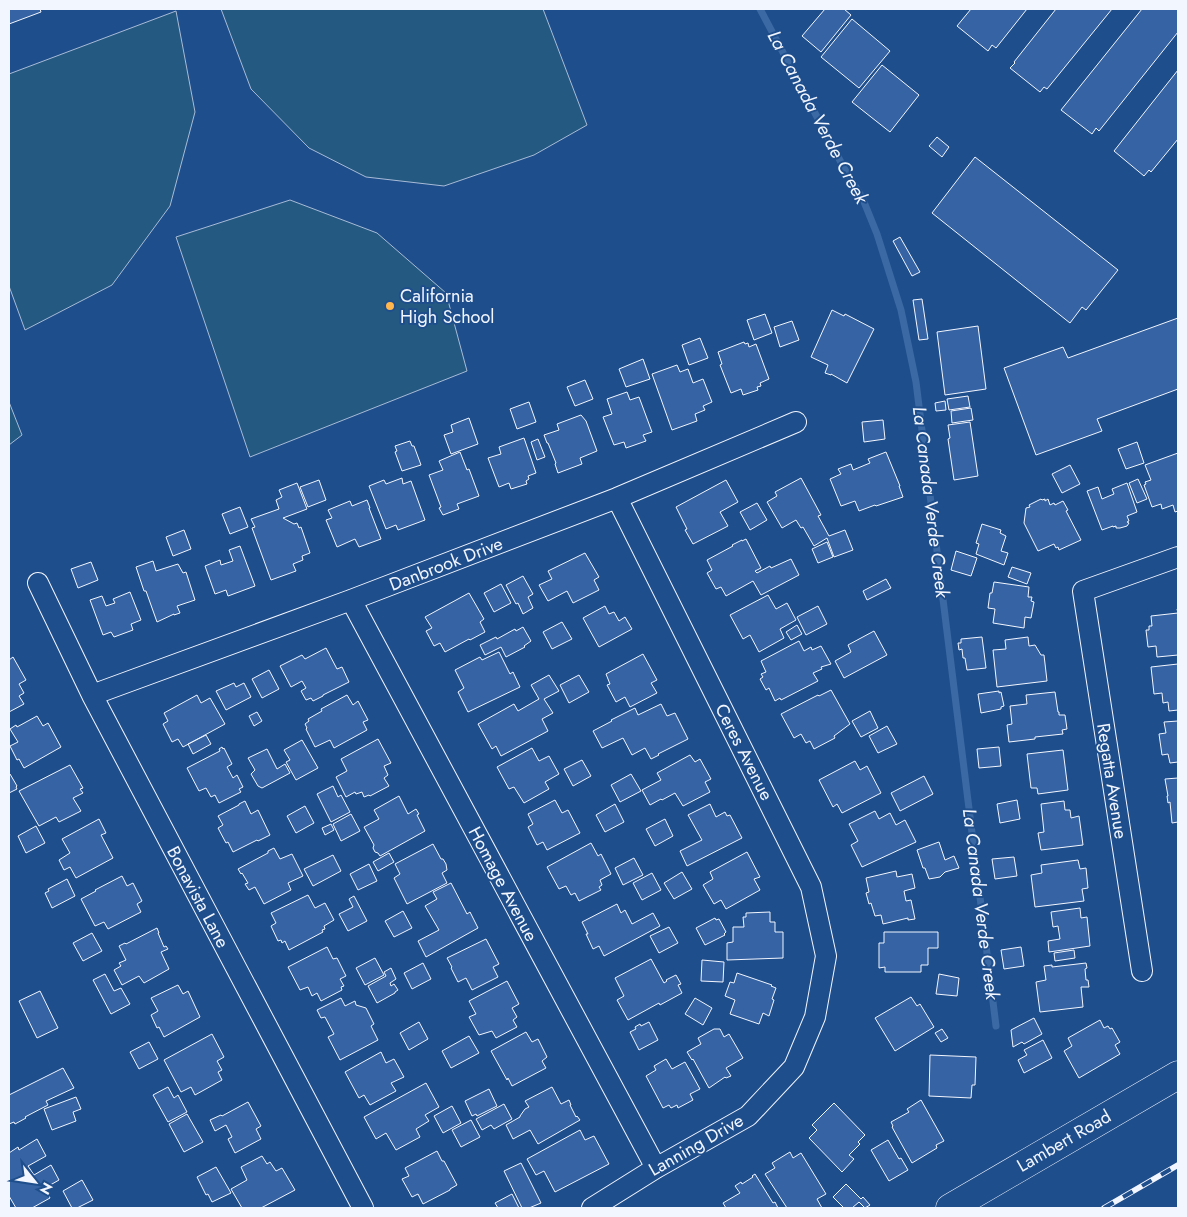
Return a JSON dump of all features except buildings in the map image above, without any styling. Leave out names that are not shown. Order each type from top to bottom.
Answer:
[{"type":"main road","name":"Lambert Road","points":[[950,1208],[1178,1075]]},
{"type":"street","name":"Danbrook Drive","points":[[92,695],[351,600],[617,498],[796,422]]},
{"type":"street","name":"Ceres Avenue","points":[[617,498],[811,887],[826,956],[815,1017]]},
{"type":"street","name":"Regatta Avenue","points":[[1142,971],[1083,591],[1178,557]]},
{"type":"street","name":"Bonavista Lane","points":[[38,583],[92,695],[363,1208]]},
{"type":"street","name":"Homage Avenue","points":[[351,600],[656,1168]]},
{"type":"street","name":"Lanning Drive","points":[[592,1208],[656,1168],[748,1116],[794,1067],[815,1017]]},
{"type":"shaded area","points":[[221,9],[543,9],[587,125],[534,155],[444,186],[366,177],[309,148],[251,89]]},
{"type":"shaded area","points":[[176,11],[195,112],[170,206],[112,285],[25,330],[9,286],[9,74]]},
{"type":"shaded area","points":[[290,200],[377,233],[446,293],[467,371],[250,457],[176,237]]},
{"type":"shaded area","points":[[9,402],[22,435],[9,445]]},
{"type":"waterway","name":"La Canada Verde Creek","points":[[760,9],[844,168],[862,197],[877,234],[901,310],[916,382],[996,1026]]},
{"type":"railway","points":[[1104,1208],[1178,1165]]},
{"type":"place","name":"California High School","points":[[390,306]]}]
